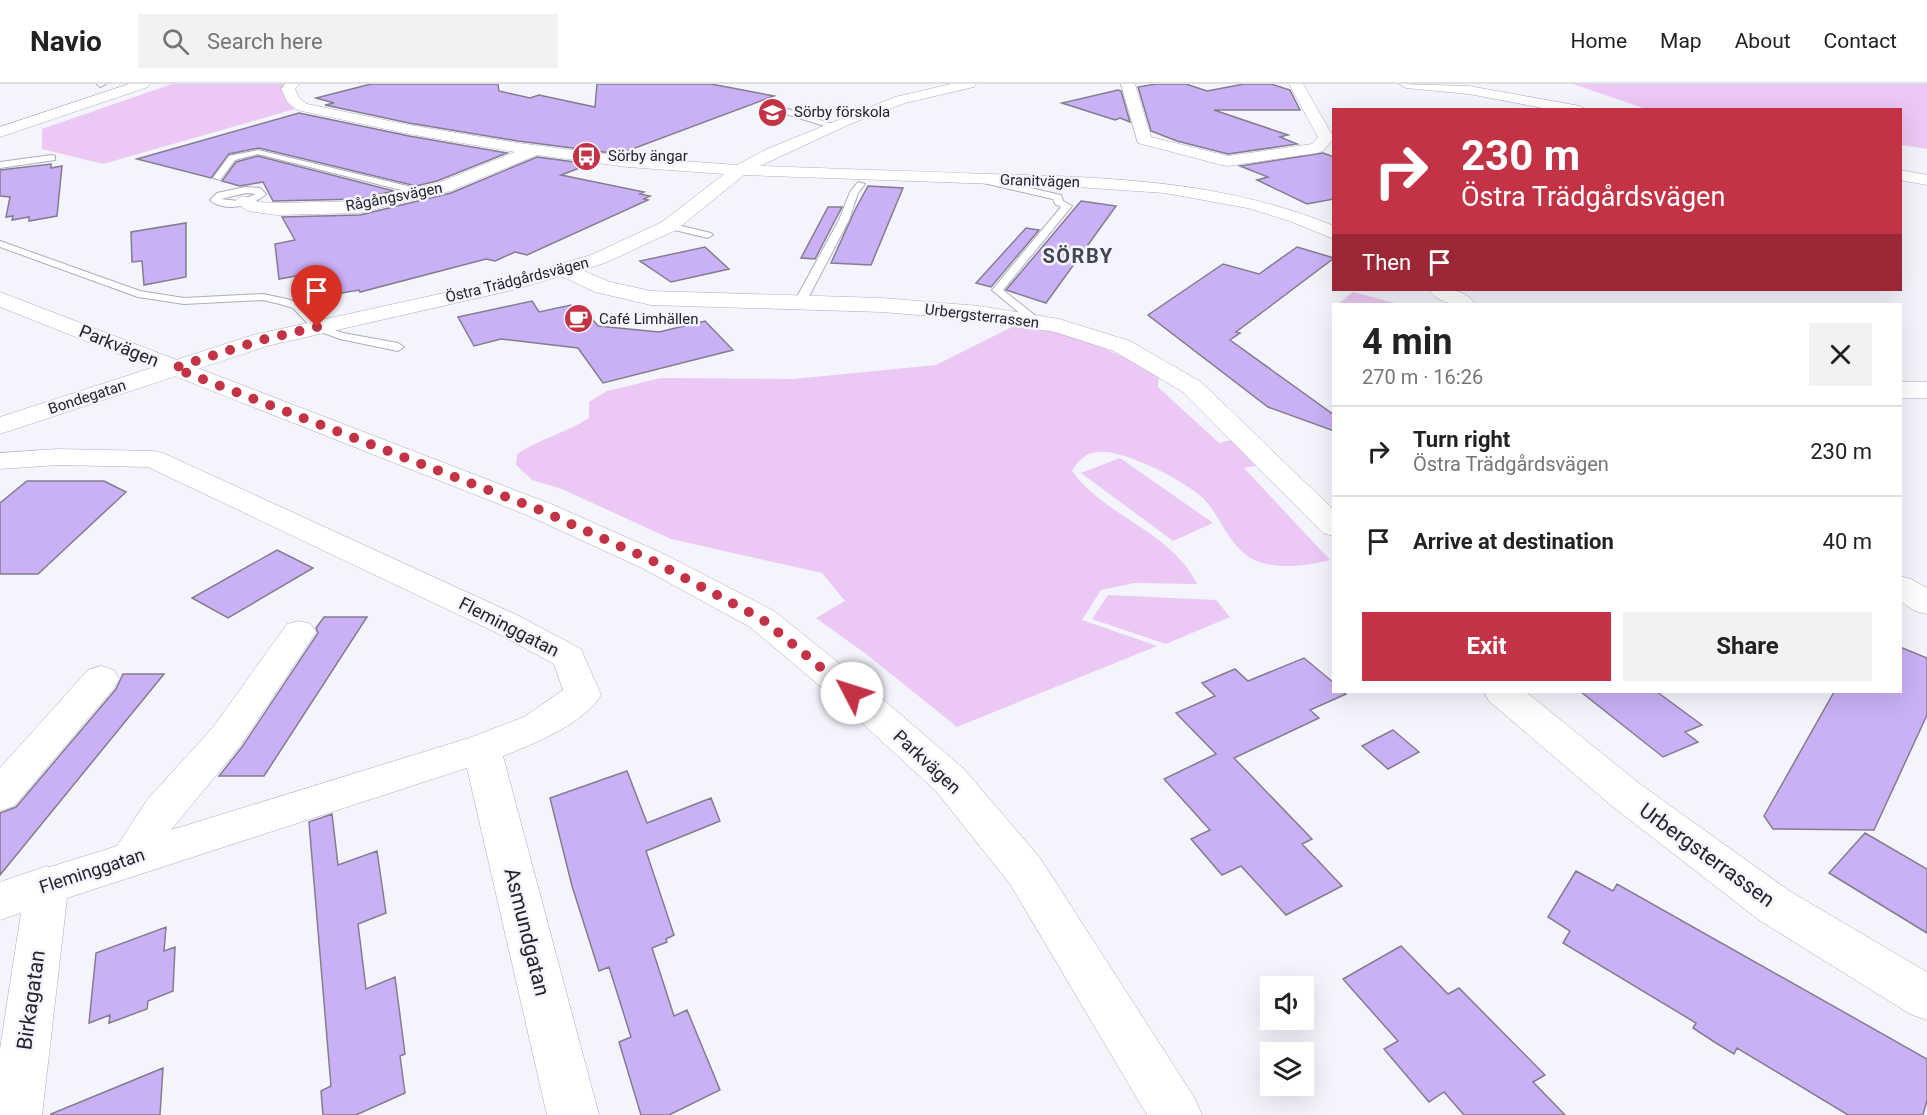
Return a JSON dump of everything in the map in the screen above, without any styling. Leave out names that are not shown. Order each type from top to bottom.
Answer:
[{"type":"street","points":[[0,132],[143,84]]},
{"type":"street","name":"Rågångsvägen","points":[[292,84],[288,89],[289,96],[302,107],[427,131],[538,149],[670,165],[740,170]]},
{"type":"street","name":"Östra Trädgårdsvägen","points":[[174,368],[261,340],[517,283],[598,259],[669,226],[740,170],[834,126],[900,100],[960,84]]},
{"type":"street","points":[[1128,84],[1144,140],[1228,161],[1317,148],[1326,137],[1296,84]]},
{"type":"street","points":[[1406,84],[1468,87],[1570,108]]},
{"type":"street","name":"Rågångsvägen","points":[[244,202],[255,207],[277,209],[359,207],[425,193],[467,179],[538,149]]},
{"type":"street","points":[[1206,195],[1213,190],[1228,161]]},
{"type":"street","name":"Granitvägen","points":[[740,170],[1112,183],[1245,201],[1332,232]]},
{"type":"street","points":[[1902,175],[1927,180]]},
{"type":"street","name":"Urbergsterrassen","points":[[564,270],[603,287],[651,298],[882,305],[979,313],[1059,326],[1122,346],[1192,387],[1332,524]]},
{"type":"street","points":[[1442,291],[1462,303]]},
{"type":"street","name":"Parkvägen","points":[[0,299],[540,510],[653,561],[762,619],[852,693],[950,780],[1025,871],[1176,1115]]},
{"type":"street","name":"Bondegatan","points":[[0,426],[174,368]]},
{"type":"street","points":[[1902,390],[1927,390]]},
{"type":"street","name":"Fleminggatan","points":[[0,461],[58,457],[153,459],[507,624],[569,657],[583,695],[537,727],[482,748],[47,884],[0,901]]},
{"type":"street","points":[[1902,587],[1927,603]]},
{"type":"street","points":[[132,858],[161,811],[227,736],[299,632]]},
{"type":"street","points":[[0,795],[101,679]]},
{"type":"street","name":"Urbergsterrassen","points":[[1503,693],[1626,795],[1775,906],[1927,998]]},
{"type":"street","name":"Asmundgatan","points":[[482,748],[573,1115]]},
{"type":"street","name":"Birkagatan","points":[[16,1115],[47,884]]},
{"type":"lane","points":[[774,105],[776,108],[834,126]]},
{"type":"lane","points":[[218,178],[231,158],[258,152],[425,193]]},
{"type":"lane","points":[[0,165],[52,158]]},
{"type":"lane","points":[[972,178],[1058,197],[1058,202],[1066,206],[998,290],[1038,322]]},
{"type":"lane","points":[[799,304],[844,220],[854,192],[861,184]]},
{"type":"lane","points":[[669,226],[708,235]]},
{"type":"lane","points":[[0,244],[138,294],[184,301],[263,297],[283,301],[297,306],[317,327],[340,336],[398,347]]},
{"type":"shaded area","points":[[172,84],[292,84],[302,107],[103,164],[42,149],[42,129]]},
{"type":"shaded area","points":[[1573,84],[1927,84],[1927,149],[1902,145],[1902,108],[1643,108]]},
{"type":"shaded area","points":[[1353,292],[1395,303],[1339,303]]},
{"type":"shaded area","points":[[1018,324],[1037,327],[1091,343],[1159,374],[1158,387],[1219,443],[1238,438],[1267,464],[1244,468],[1330,560],[1289,566],[1258,561],[1249,557],[1235,544],[1204,499],[1182,483],[1151,466],[1118,454],[1103,452],[1088,454],[1072,471],[1102,501],[1171,550],[1197,584],[1134,583],[1101,590],[1082,620],[1157,646],[957,727],[866,654],[816,618],[845,601],[822,573],[671,539],[562,489],[532,480],[516,465],[517,454],[589,418],[589,402],[607,391],[661,378],[793,379],[936,365]]},
{"type":"shaded area","points":[[1120,458],[1213,523],[1173,541],[1081,473]]},
{"type":"shaded area","points":[[1108,595],[1216,600],[1230,617],[1166,644],[1092,619]]},
{"type":"building","points":[[371,84],[498,84],[499,91],[530,98],[539,95],[595,107],[597,84],[711,84],[774,96],[619,154],[518,141],[409,123],[325,105],[334,103],[316,98]]},
{"type":"building","points":[[1156,84],[1186,84],[1207,91],[1244,84],[1271,84],[1290,90],[1300,110],[1214,110],[1288,135],[1280,137],[1297,144],[1228,154],[1177,141],[1151,131],[1138,87]]},
{"type":"building","points":[[1121,91],[1130,122],[1120,118],[1115,120],[1062,103]]},
{"type":"building","points":[[299,113],[409,136],[507,153],[437,181],[416,186],[259,148],[229,154],[211,178],[137,159]]},
{"type":"building","points":[[1323,153],[1332,156],[1332,199],[1307,204],[1257,180],[1268,177],[1240,166]]},
{"type":"building","points":[[258,156],[394,191],[359,199],[273,201],[263,182],[240,186],[222,181],[236,162]]},
{"type":"building","points":[[537,157],[590,164],[561,175],[644,192],[640,194],[650,196],[644,199],[648,200],[527,255],[515,252],[495,261],[486,259],[360,292],[359,290],[330,295],[313,273],[279,279],[275,244],[295,240],[282,217],[360,215],[451,193]]},
{"type":"building","points":[[51,164],[51,168],[62,166],[57,216],[29,221],[29,217],[12,220],[13,216],[6,217],[10,197],[0,196],[0,170]]},
{"type":"building","points":[[868,186],[903,188],[871,265],[831,263],[856,208]]},
{"type":"building","points":[[1081,201],[1116,206],[1046,303],[1006,290]]},
{"type":"building","points":[[828,207],[842,207],[815,259],[801,258]]},
{"type":"building","points":[[186,223],[186,277],[144,285],[142,261],[132,262],[131,232]]},
{"type":"building","points":[[1026,228],[1039,230],[991,287],[976,283]]},
{"type":"building","points":[[705,247],[729,269],[671,282],[640,261]]},
{"type":"building","points":[[1297,247],[1332,257],[1236,332],[1240,333],[1230,340],[1332,414],[1332,430],[1268,407],[1148,315],[1223,264],[1259,274]]},
{"type":"building","points":[[532,301],[539,312],[571,305],[580,317],[589,315],[598,326],[659,332],[705,321],[733,350],[603,383],[578,348],[501,339],[474,346],[458,317]]},
{"type":"building","points":[[27,481],[104,481],[126,492],[38,574],[0,574],[0,503]]},
{"type":"building","points":[[277,550],[313,568],[228,618],[192,598]]},
{"type":"building","points":[[324,617],[367,617],[264,776],[219,776],[242,747],[318,633],[316,628]]},
{"type":"building","points":[[1902,648],[1927,658],[1927,715],[1874,830],[1773,829],[1764,816],[1833,693],[1902,693]]},
{"type":"building","points":[[1304,658],[1332,681],[1332,693],[1346,694],[1310,710],[1319,718],[1234,758],[1312,839],[1302,844],[1342,886],[1286,915],[1241,866],[1222,875],[1191,839],[1210,830],[1164,779],[1216,754],[1176,713],[1215,696],[1202,683],[1235,669],[1248,681]]},
{"type":"building","points":[[123,674],[164,674],[0,875],[0,813],[16,807],[116,689]]},
{"type":"building","points":[[1582,693],[1658,693],[1702,725],[1685,732],[1698,742],[1663,757]]},
{"type":"building","points":[[1393,730],[1419,752],[1388,769],[1362,746]]},
{"type":"building","points":[[627,771],[647,823],[711,798],[720,821],[646,851],[674,935],[666,939],[667,942],[652,948],[674,1016],[687,1010],[720,1090],[669,1115],[641,1115],[619,1042],[631,1037],[609,967],[599,971],[572,886],[550,798]]},
{"type":"building","points":[[332,814],[338,865],[377,851],[386,913],[358,924],[366,989],[395,977],[405,1054],[400,1056],[405,1093],[356,1115],[323,1115],[321,1091],[331,1086],[309,822]]},
{"type":"building","points":[[1865,833],[1927,869],[1927,933],[1829,873]]},
{"type":"building","points":[[1576,871],[1613,891],[1617,884],[1927,1059],[1927,1100],[1923,1115],[1848,1115],[1737,1048],[1734,1054],[1693,1028],[1696,1023],[1563,943],[1570,931],[1548,917]]},
{"type":"building","points":[[166,927],[164,951],[175,947],[173,991],[148,1001],[147,1009],[109,1023],[110,1015],[89,1023],[96,953]]},
{"type":"building","points":[[1401,946],[1448,994],[1459,988],[1545,1075],[1533,1082],[1565,1115],[1464,1115],[1444,1092],[1429,1102],[1384,1049],[1398,1041],[1343,979]]},
{"type":"building","points":[[163,1068],[160,1115],[51,1115],[51,1114]]},
{"type":"place","name":"Sörby förskola","points":[[773,112]]},
{"type":"place","name":"Sörby ängar","points":[[587,156]]},
{"type":"place","name":"Café Limhällen","points":[[578,319]]},
{"type":"district","name":"SÖRBY","points":[[1078,256]]},
{"type":"route","points":[[317,327],[261,340],[174,368],[540,510],[653,561],[762,619],[852,693]]}]
